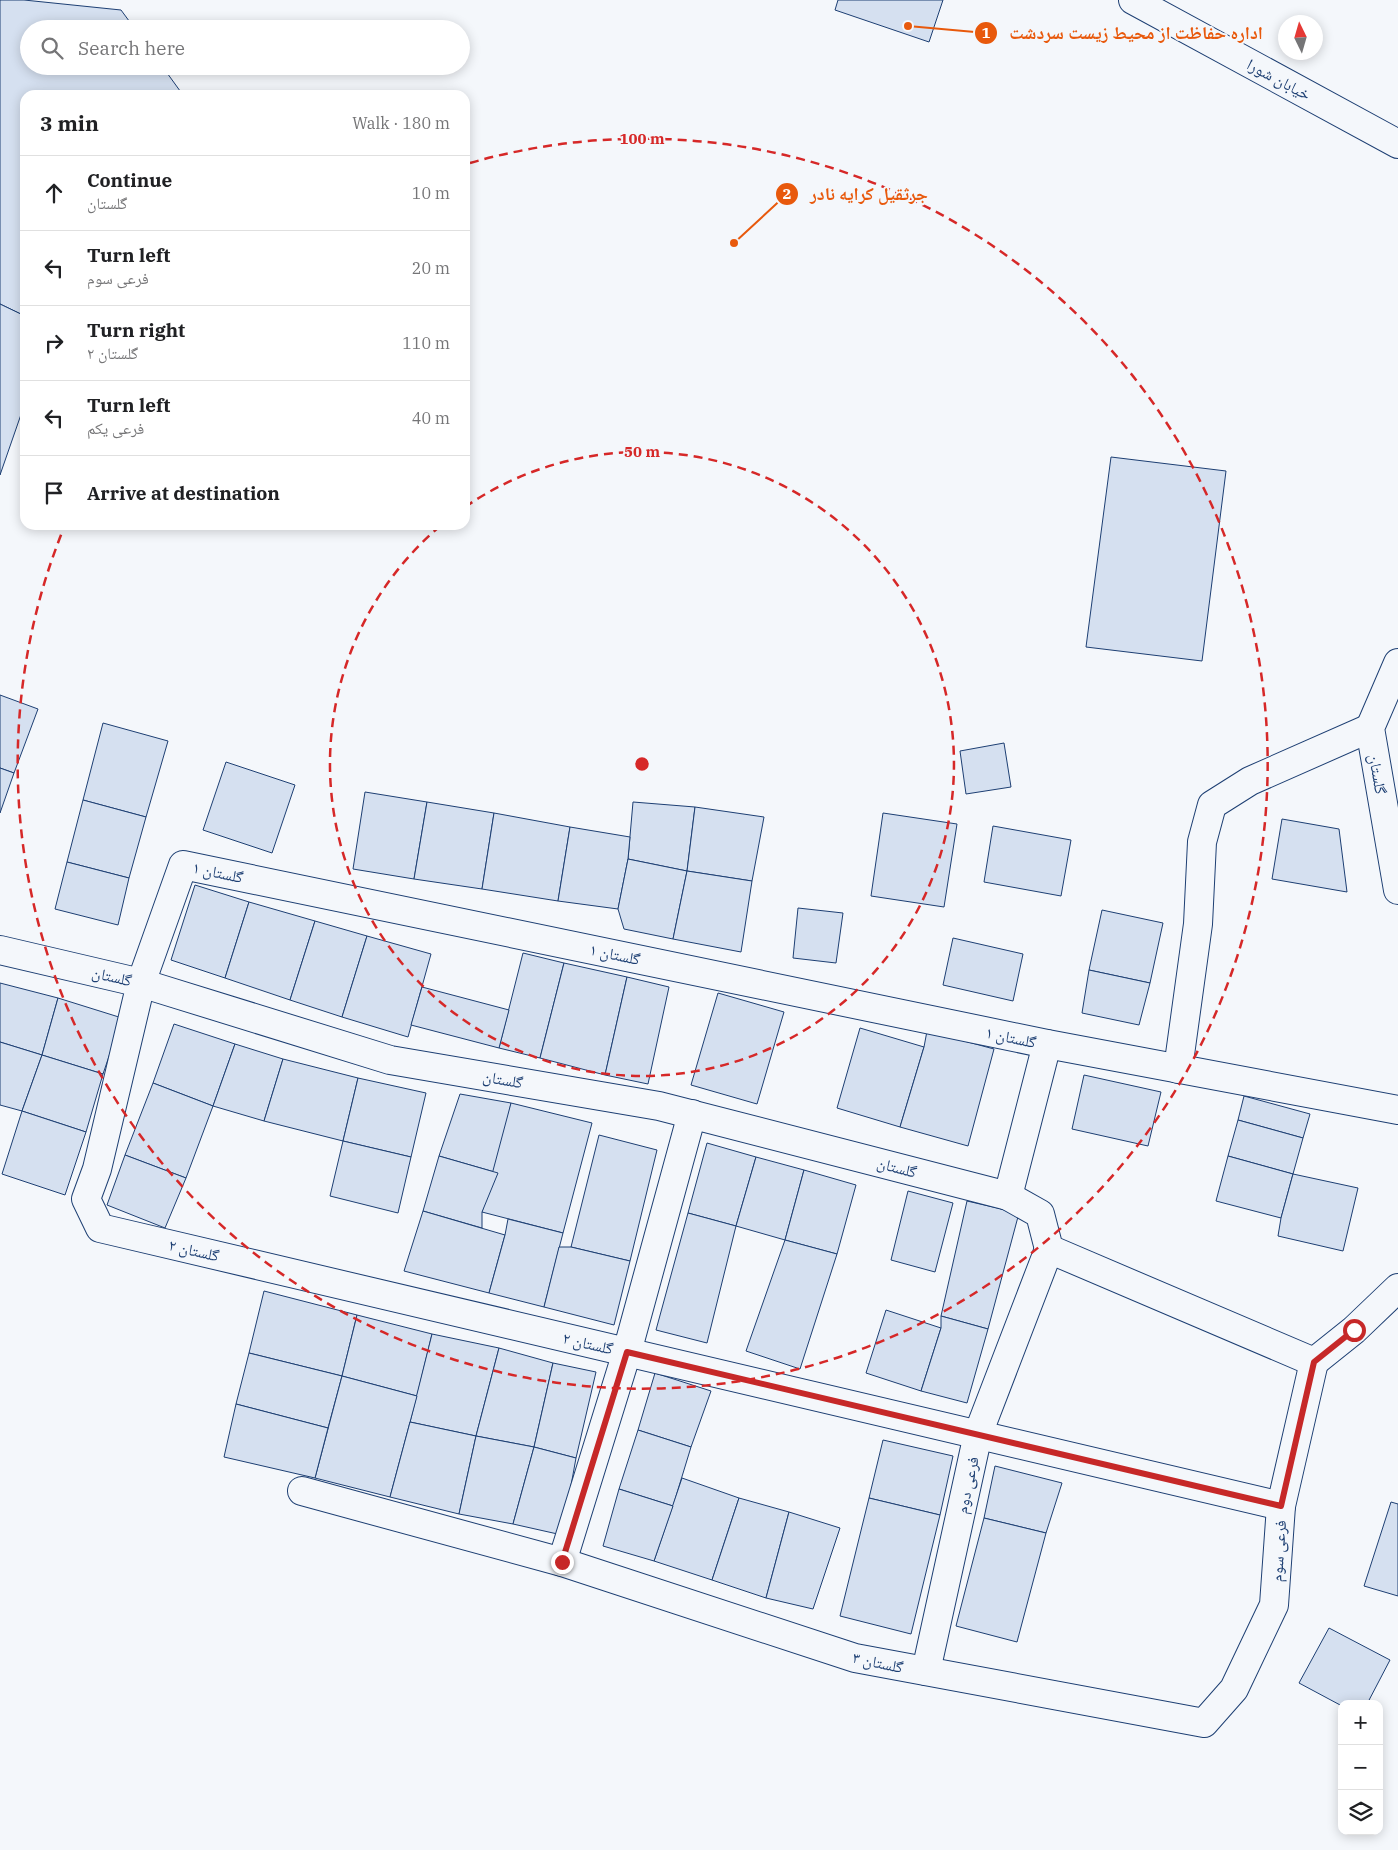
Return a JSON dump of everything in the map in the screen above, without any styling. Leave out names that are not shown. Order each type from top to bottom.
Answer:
[{"type":"street","name":"خیابان شورا","points":[[1133,0],[1398,144]]},
{"type":"street","points":[[1178,1069],[1198,924],[1202,842],[1212,805],[1250,781],[1370,728],[1398,663]]},
{"type":"street","name":"گلستان","points":[[1370,728],[1398,890]]},
{"type":"street","name":"گلستان ۱","points":[[141,983],[183,865],[1047,1044],[1398,1110]]},
{"type":"street","name":"گلستان","points":[[0,950],[141,983],[390,1060],[659,1106],[1008,1196],[1040,1214],[1050,1249]]},
{"type":"street","name":"گلستان ۲","points":[[141,983],[97,1170],[86,1199],[100,1228],[1281,1506]]},
{"type":"street","points":[[1008,1196],[1047,1044]]},
{"type":"street","points":[[562,1562],[627,1352],[692,1114]]},
{"type":"street","points":[[1050,1249],[1314,1362],[1354,1330],[1398,1288]]},
{"type":"street","name":"فرعی دوم","points":[[926,1671],[978,1434],[1050,1249]]},
{"type":"street","name":"فرعی سوم","points":[[1204,1723],[1234,1689],[1274,1605],[1281,1506],[1314,1362]]},
{"type":"street","name":"گلستان ۳","points":[[302,1491],[562,1562],[856,1658],[1204,1723]]},
{"type":"building","points":[[0,0],[24,0],[121,10],[128,20],[20,20],[20,75],[169,75],[179,90],[20,90],[20,314],[0,304]]},
{"type":"building","points":[[838,0],[943,0],[929,42],[835,10]]},
{"type":"building","points":[[0,304],[20,314],[20,417],[0,475]]},
{"type":"building","points":[[1111,457],[1226,471],[1202,661],[1086,647]]},
{"type":"building","points":[[0,695],[38,709],[14,773],[0,768]]},
{"type":"building","points":[[103,723],[168,741],[146,817],[83,800]]},
{"type":"building","points":[[1004,743],[1011,787],[966,794],[960,751]]},
{"type":"building","points":[[226,762],[295,785],[272,853],[203,830]]},
{"type":"building","points":[[0,768],[14,773],[0,813]]},
{"type":"building","points":[[365,792],[427,802],[414,879],[353,869]]},
{"type":"building","points":[[83,800],[146,817],[129,878],[67,862]]},
{"type":"building","points":[[427,802],[494,813],[482,889],[414,879]]},
{"type":"building","points":[[633,802],[695,807],[687,871],[628,859]]},
{"type":"building","points":[[695,807],[764,817],[752,881],[687,871]]},
{"type":"building","points":[[494,813],[570,827],[558,901],[482,889]]},
{"type":"building","points":[[883,813],[957,824],[944,907],[871,896]]},
{"type":"building","points":[[1282,819],[1339,829],[1347,892],[1272,879]]},
{"type":"building","points":[[993,826],[1071,840],[1061,896],[984,882]]},
{"type":"building","points":[[570,827],[630,837],[628,859],[618,909],[558,901]]},
{"type":"building","points":[[628,859],[687,871],[673,939],[624,929],[618,909]]},
{"type":"building","points":[[67,862],[129,878],[118,925],[55,909]]},
{"type":"building","points":[[687,871],[752,881],[741,952],[673,939]]},
{"type":"building","points":[[195,885],[249,902],[225,978],[171,960]]},
{"type":"building","points":[[249,902],[315,921],[290,1000],[225,978]]},
{"type":"building","points":[[798,908],[843,913],[836,963],[793,958]]},
{"type":"building","points":[[1102,910],[1163,923],[1150,983],[1089,970]]},
{"type":"building","points":[[315,921],[367,936],[342,1017],[290,1000]]},
{"type":"building","points":[[367,936],[431,954],[408,1037],[342,1017]]},
{"type":"building","points":[[953,938],[1023,954],[1013,1001],[943,985]]},
{"type":"building","points":[[523,953],[564,963],[540,1058],[499,1048]]},
{"type":"building","points":[[564,963],[627,977],[605,1075],[540,1058]]},
{"type":"building","points":[[1089,970],[1150,983],[1139,1025],[1082,1013]]},
{"type":"building","points":[[627,977],[669,987],[648,1084],[605,1075]]},
{"type":"building","points":[[0,983],[58,998],[42,1055],[0,1042]]},
{"type":"building","points":[[422,987],[509,1010],[499,1048],[411,1025]]},
{"type":"building","points":[[718,993],[784,1012],[757,1104],[691,1085]]},
{"type":"building","points":[[58,998],[122,1018],[103,1074],[42,1055]]},
{"type":"building","points":[[174,1024],[235,1044],[213,1106],[153,1083]]},
{"type":"building","points":[[860,1028],[924,1047],[900,1127],[837,1108]]},
{"type":"building","points":[[927,1031],[994,1049],[968,1146],[900,1127]]},
{"type":"building","points":[[0,1042],[42,1055],[22,1111],[0,1105]]},
{"type":"building","points":[[235,1044],[283,1059],[264,1121],[213,1106]]},
{"type":"building","points":[[42,1055],[103,1074],[86,1132],[22,1111]]},
{"type":"building","points":[[283,1059],[358,1078],[343,1141],[264,1121]]},
{"type":"building","points":[[1084,1075],[1161,1092],[1148,1146],[1072,1129]]},
{"type":"building","points":[[358,1078],[426,1093],[411,1157],[343,1141]]},
{"type":"building","points":[[153,1083],[213,1106],[186,1178],[125,1155]]},
{"type":"building","points":[[460,1094],[511,1103],[498,1173],[439,1156]]},
{"type":"building","points":[[1244,1096],[1310,1114],[1303,1138],[1238,1120]]},
{"type":"building","points":[[511,1103],[592,1123],[563,1233],[482,1212]]},
{"type":"building","points":[[22,1111],[86,1132],[65,1195],[2,1174]]},
{"type":"building","points":[[1238,1120],[1303,1138],[1293,1174],[1228,1156]]},
{"type":"building","points":[[599,1135],[657,1150],[630,1261],[571,1247]]},
{"type":"building","points":[[343,1141],[411,1157],[398,1213],[330,1196]]},
{"type":"building","points":[[707,1143],[756,1157],[736,1226],[688,1213]]},
{"type":"building","points":[[125,1155],[186,1178],[165,1228],[107,1205]]},
{"type":"building","points":[[439,1156],[498,1173],[482,1212],[482,1228],[423,1211]]},
{"type":"building","points":[[1228,1156],[1293,1174],[1281,1218],[1216,1201]]},
{"type":"building","points":[[756,1157],[804,1170],[785,1240],[736,1226]]},
{"type":"building","points":[[804,1170],[856,1185],[837,1254],[785,1240]]},
{"type":"building","points":[[1293,1174],[1358,1188],[1343,1251],[1278,1236]]},
{"type":"building","points":[[908,1191],[953,1203],[935,1272],[891,1260]]},
{"type":"building","points":[[967,1201],[1019,1213],[988,1329],[941,1316]]},
{"type":"building","points":[[423,1211],[505,1235],[489,1293],[404,1271]]},
{"type":"building","points":[[688,1213],[736,1226],[707,1343],[656,1330]]},
{"type":"building","points":[[508,1219],[563,1233],[544,1307],[489,1293]]},
{"type":"building","points":[[785,1240],[837,1254],[800,1369],[746,1351]]},
{"type":"building","points":[[559,1247],[571,1247],[630,1261],[614,1325],[544,1307]]},
{"type":"building","points":[[264,1291],[357,1315],[342,1376],[249,1353]]},
{"type":"building","points":[[886,1310],[941,1328],[921,1391],[866,1373]]},
{"type":"building","points":[[357,1315],[432,1334],[417,1396],[342,1376]]},
{"type":"building","points":[[941,1316],[988,1329],[967,1403],[921,1391],[941,1328]]},
{"type":"building","points":[[432,1334],[499,1348],[476,1436],[410,1422]]},
{"type":"building","points":[[499,1348],[553,1363],[534,1447],[476,1436]]},
{"type":"building","points":[[249,1353],[342,1376],[328,1428],[236,1404]]},
{"type":"building","points":[[553,1363],[596,1372],[576,1458],[534,1447]]},
{"type":"building","points":[[655,1373],[711,1391],[691,1447],[638,1430]]},
{"type":"building","points":[[342,1376],[417,1396],[390,1497],[315,1478]]},
{"type":"building","points":[[236,1404],[328,1428],[315,1478],[224,1457]]},
{"type":"building","points":[[410,1422],[476,1436],[459,1514],[390,1497]]},
{"type":"building","points":[[638,1430],[691,1447],[673,1506],[619,1489]]},
{"type":"building","points":[[476,1436],[534,1447],[513,1524],[459,1514]]},
{"type":"building","points":[[883,1440],[953,1456],[940,1515],[869,1498]]},
{"type":"building","points":[[534,1447],[576,1458],[562,1535],[513,1524]]},
{"type":"building","points":[[995,1466],[1062,1483],[1046,1533],[984,1518]]},
{"type":"building","points":[[682,1478],[739,1498],[712,1580],[654,1561]]},
{"type":"building","points":[[619,1489],[673,1506],[654,1561],[603,1546]]},
{"type":"building","points":[[739,1498],[789,1512],[766,1598],[712,1580]]},
{"type":"building","points":[[869,1498],[940,1515],[911,1634],[840,1616]]},
{"type":"building","points":[[1391,1502],[1398,1504],[1398,1596],[1364,1586]]},
{"type":"building","points":[[789,1512],[840,1528],[813,1609],[766,1598]]},
{"type":"building","points":[[984,1518],[1046,1533],[1017,1642],[956,1626]]},
{"type":"building","points":[[1329,1628],[1390,1660],[1369,1700],[1338,1700],[1338,1704],[1299,1683]]},
{"type":"place","name":"اداره حفاظت از محیط زیست سردشت","points":[[908,26]]},
{"type":"place","name":"جرثقیل کرایە نادر","points":[[734,243]]},
{"type":"route","points":[[562,1562],[627,1352],[1281,1506],[1314,1362],[1354,1330]]}]
